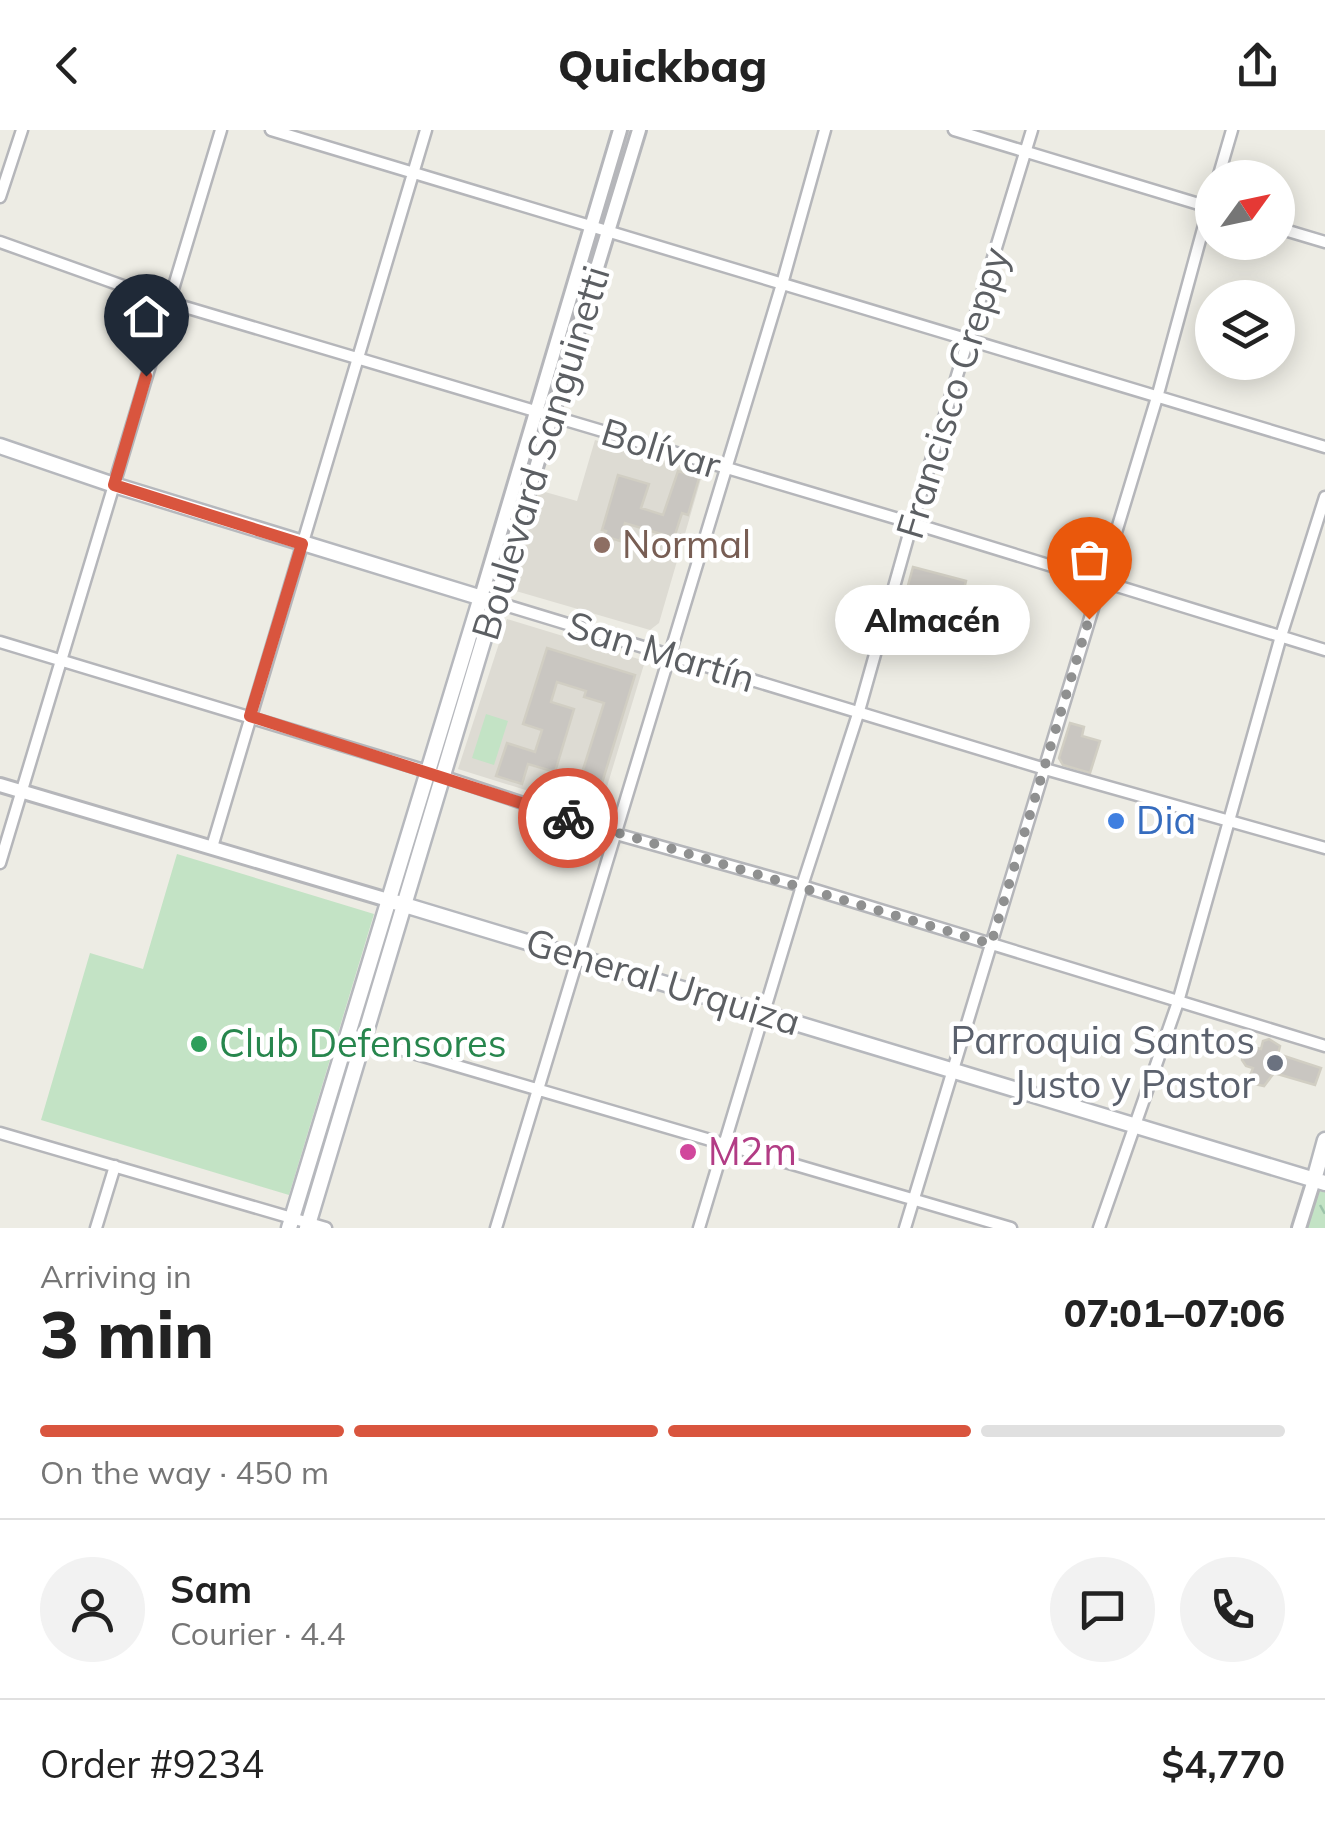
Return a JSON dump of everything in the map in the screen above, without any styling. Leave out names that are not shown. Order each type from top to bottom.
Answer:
[{"type":"main road","name":"San Martín","points":[[0,446],[302,544],[488,599]]},
{"type":"main road","name":"Boulevard Sanguinetti","points":[[291,1223],[427,771],[488,599]]},
{"type":"main road","name":"Boulevard Sanguinetti","points":[[308,1225],[442,776],[488,599]]},
{"type":"main road","name":"General Urquiza","points":[[388,900],[1320,1182]]},
{"type":"main road","points":[[1320,1182],[1325,1140]]},
{"type":"street","points":[[0,197],[22,130]]},
{"type":"street","points":[[0,863],[221,130]]},
{"type":"street","points":[[270,130],[1325,447]]},
{"type":"street","points":[[212,847],[426,130]]},
{"type":"street","name":"Boulevard Sanguinetti","points":[[488,599],[620,130]]},
{"type":"street","name":"Boulevard Sanguinetti","points":[[543,414],[609,232],[639,130]]},
{"type":"street","points":[[496,1228],[782,284],[825,130]]},
{"type":"street","points":[[954,130],[1195,200]]},
{"type":"street","name":"Francisco Creppy","points":[[698,1228],[859,711],[1032,130]]},
{"type":"street","points":[[1223,160],[1232,130]]},
{"type":"street","points":[[1295,233],[1325,242]]},
{"type":"street","name":"Bolívar","points":[[0,242],[168,302],[1325,650]]},
{"type":"street","points":[[905,1228],[1195,260]]},
{"type":"street","points":[[1099,1228],[1178,1002],[1281,636],[1325,497]]},
{"type":"street","name":"San Martín","points":[[488,599],[1045,769],[1325,848]]},
{"type":"street","points":[[0,642],[427,771],[616,834],[802,886],[1325,1046]]},
{"type":"street","name":"General Urquiza","points":[[0,785],[388,900]]},
{"type":"street","points":[[348,1034],[1011,1228]]},
{"type":"street","points":[[0,1133],[291,1223],[326,1228]]},
{"type":"street","points":[[96,1228],[115,1166]]},
{"type":"street","points":[[1299,1228],[1320,1182]]},
{"type":"path","points":[[1320,1204],[1325,1214]]},
{"type":"shaded area","name":"Normal","points":[[595,440],[703,472],[659,623],[650,630],[509,589],[538,490],[577,501]]},
{"type":"shaded area","points":[[507,619],[645,661],[599,813],[458,769]]},
{"type":"green space","points":[[592,242],[599,244],[554,394],[547,392]]},
{"type":"green space","points":[[533,435],[540,437],[495,586],[488,584]]},
{"type":"green space","points":[[486,714],[508,721],[494,765],[472,758]]},
{"type":"green space","name":"Club Defensores","points":[[177,854],[374,914],[289,1195],[41,1120],[90,953],[143,969]]},
{"type":"green space","points":[[349,1049],[355,1051],[311,1201],[304,1199]]},
{"type":"green space","points":[[1318,1190],[1325,1192],[1325,1228],[1306,1228]]},
{"type":"building","points":[[678,471],[699,478],[688,515],[682,513],[674,538],[625,523],[620,541],[604,536],[606,531],[602,530],[618,475],[649,484],[641,508],[663,515]]},
{"type":"building","points":[[913,567],[966,581],[958,614],[904,600]]},
{"type":"building","points":[[547,648],[635,675],[602,783],[581,776],[604,703],[584,697],[586,691],[557,682],[551,702],[574,709],[555,772],[528,764],[522,784],[496,776],[507,743],[535,752],[542,730],[523,724]]},
{"type":"building","points":[[1070,723],[1084,727],[1082,736],[1100,741],[1090,773],[1063,765],[1059,758]]},
{"type":"building","name":"Parroquia Santos Justo y Pastor","points":[[1269,1039],[1280,1046],[1278,1054],[1321,1068],[1315,1085],[1274,1073],[1264,1086],[1254,1084],[1250,1076],[1253,1068],[1242,1060],[1244,1053],[1253,1047],[1261,1049],[1263,1041]]},
{"type":"way so far","points":[[568,818],[991,944],[1089,619]]},
{"type":"place","name":"Normal","points":[[602,545]]},
{"type":"place","name":"Almacén","points":[[1089,619]]},
{"type":"place","name":"Dia","points":[[1116,821]]},
{"type":"place","name":"Club Defensores","points":[[199,1044]]},
{"type":"place","name":"Parroquia Santos Justo y Pastor","points":[[1275,1063]]},
{"type":"place","name":"M2m","points":[[688,1152]]},
{"type":"route","points":[[146,376],[114,485],[302,544],[250,716],[568,818]]}]
